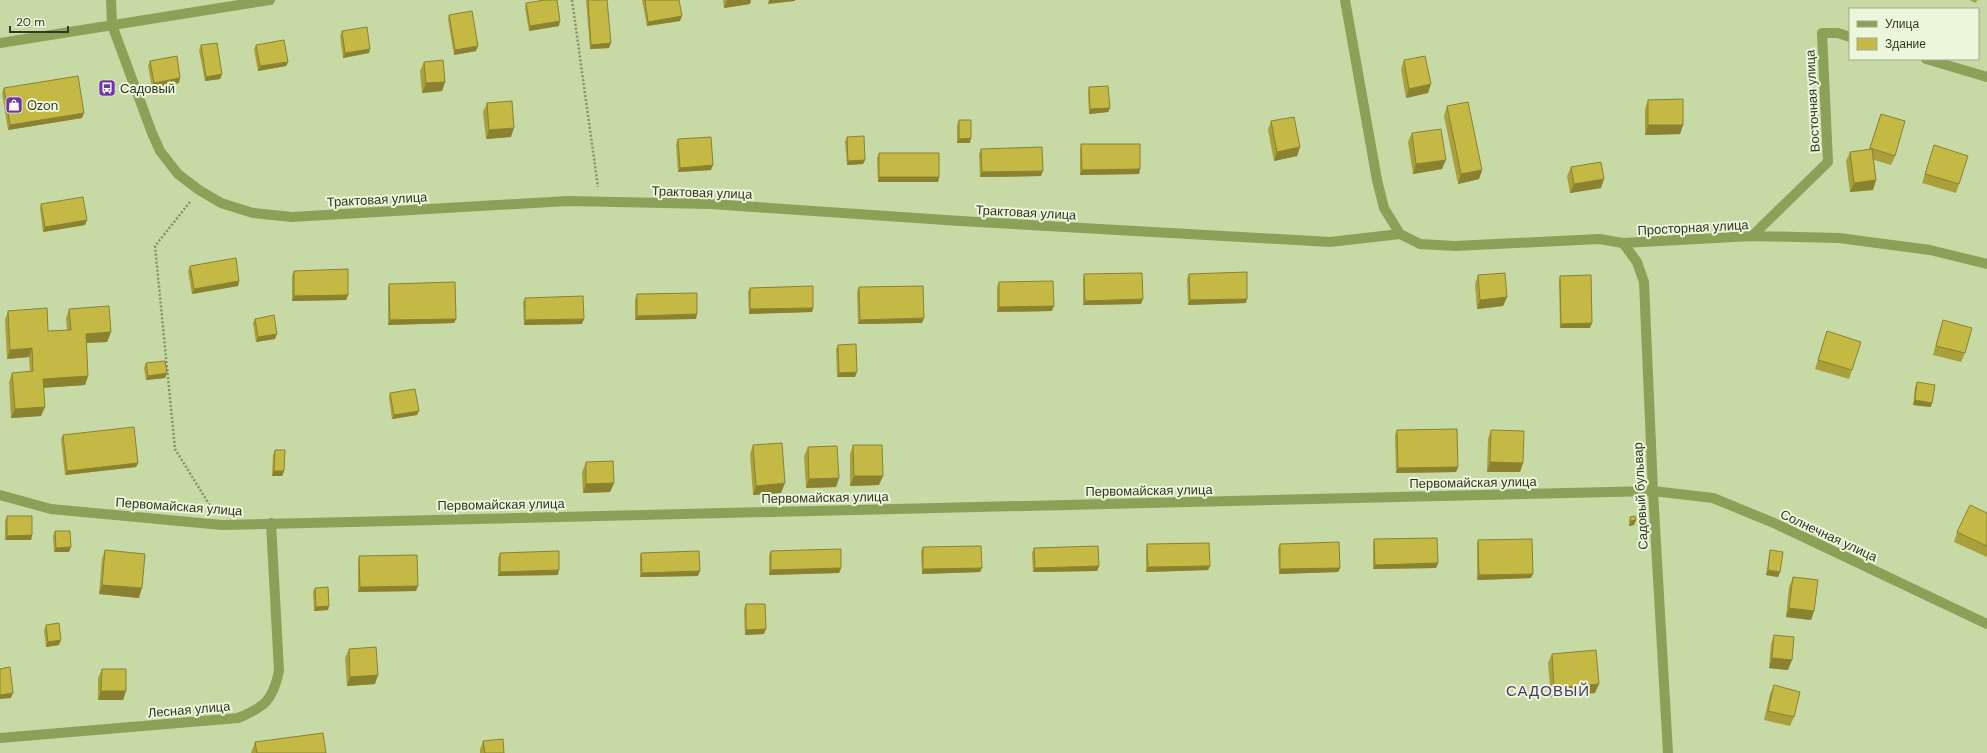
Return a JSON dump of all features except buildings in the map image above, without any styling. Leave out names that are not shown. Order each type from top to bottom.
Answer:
[{"type":"street","name":"Трактовая улица","points":[[111,0],[112,24],[160,151],[178,174],[199,190],[221,203],[253,213],[292,217],[568,201],[711,204],[968,222],[1330,242],[1400,234]]},
{"type":"street","points":[[0,43],[270,0]]},
{"type":"street","points":[[1345,0],[1377,180],[1384,208],[1400,234]]},
{"type":"street","name":"Восточная улица","points":[[1752,236],[1828,162],[1822,33],[1838,33],[1849,37]]},
{"type":"street","points":[[1929,60],[1987,77]]},
{"type":"street","name":"Просторная улица","points":[[1400,234],[1420,244],[1455,246],[1599,238],[1623,243],[1752,236],[1839,238],[1930,250],[1987,264]]},
{"type":"street","name":"Садовый бульвар","points":[[1623,243],[1637,262],[1644,282],[1653,491],[1668,753]]},
{"type":"street","name":"Первомайская улица","points":[[0,496],[52,509],[222,525],[1653,491]]},
{"type":"street","name":"Солнечная улица","points":[[1653,491],[1714,498],[1774,523],[1987,624]]},
{"type":"street","name":"Лесная улица","points":[[0,738],[238,718],[255,711],[268,701],[276,687],[279,671],[271,523]]},
{"type":"path","points":[[572,0],[600,202]]},
{"type":"path","points":[[199,190],[155,246],[175,449],[222,525]]},
{"type":"place","name":"Садовый","points":[[107,88]]},
{"type":"place","name":"Ozon","points":[[14,105]]},
{"type":"district","name":"САДОВЫЙ","points":[[1548,691]]}]
